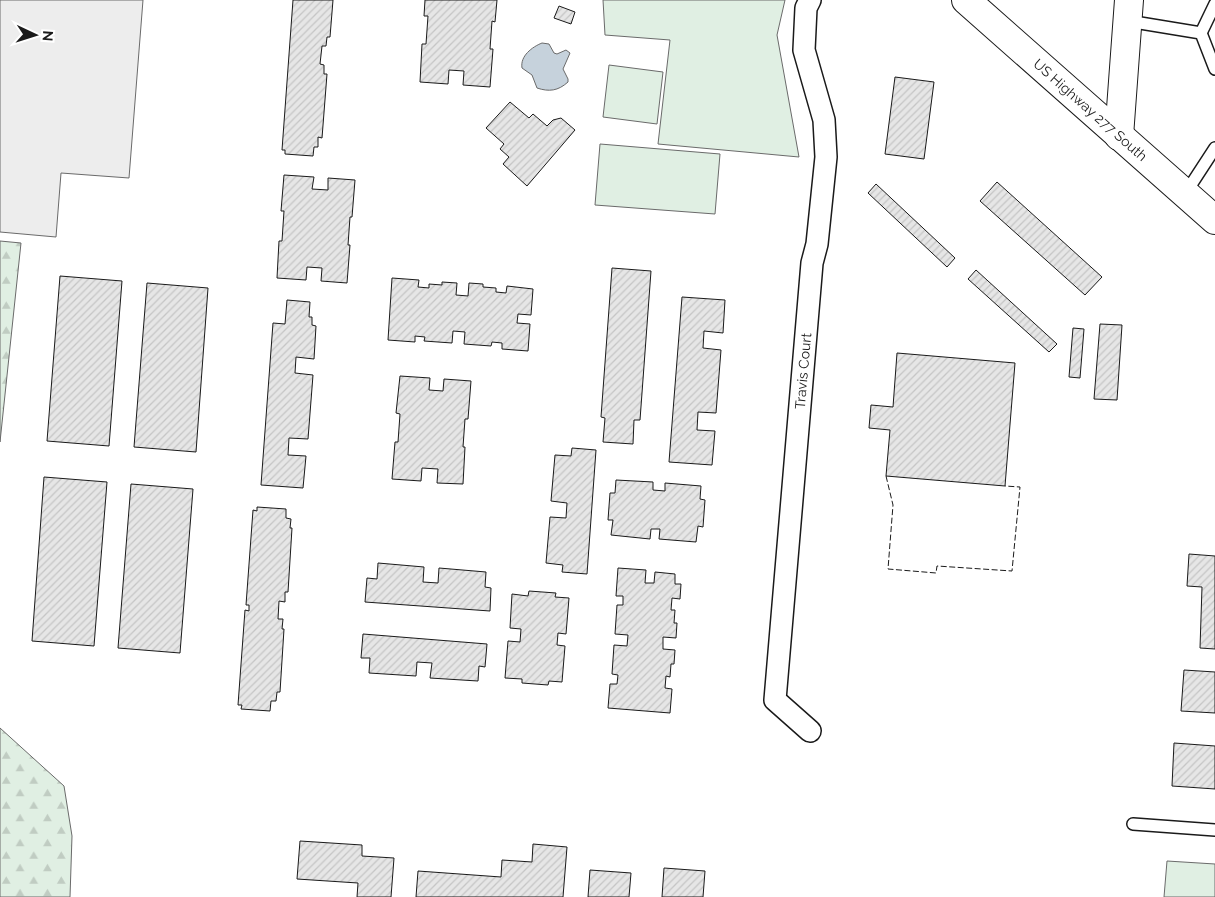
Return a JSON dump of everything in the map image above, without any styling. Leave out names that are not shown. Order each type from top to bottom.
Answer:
[{"type":"main road","name":"US Highway 277 South","points":[[966,0],[1215,220]]},
{"type":"main road","points":[[1119,136],[1128,10]]},
{"type":"street","name":"Travis Court","points":[[810,0],[806,8],[804,50],[824,120],[826,157],[817,244],[812,263],[775,700],[810,731]]},
{"type":"lane","points":[[1215,4],[1201,33],[1215,69]]},
{"type":"lane","points":[[1128,10],[1201,33]]},
{"type":"lane","points":[[1185,194],[1215,148]]},
{"type":"lane","points":[[1133,824],[1215,830]]},
{"type":"green space","points":[[603,0],[785,0],[777,35],[799,157],[658,144],[670,40],[605,35]]},
{"type":"green space","points":[[609,65],[663,72],[657,124],[603,117]]},
{"type":"green space","points":[[600,144],[720,154],[715,214],[595,205]]},
{"type":"green space","points":[[0,241],[21,243],[0,442]]},
{"type":"green space","points":[[0,728],[64,786],[72,836],[70,897],[0,897]]},
{"type":"green space","points":[[1167,861],[1215,864],[1215,897],[1164,897]]},
{"type":"shaded area","points":[[0,0],[143,0],[129,178],[61,173],[56,237],[0,232]]},
{"type":"shaded area","points":[[542,43],[549,44],[554,53],[557,54],[566,50],[570,53],[563,69],[568,82],[557,89],[546,90],[537,88],[532,75],[522,68],[523,60],[528,52]]},
{"type":"building","points":[[293,0],[333,0],[330,37],[327,37],[326,46],[322,46],[320,64],[324,65],[324,74],[327,74],[322,138],[318,137],[318,147],[314,147],[313,156],[285,154],[285,150],[282,150]]},
{"type":"building","points":[[425,0],[497,0],[495,22],[492,21],[490,49],[493,49],[490,87],[463,85],[464,71],[449,70],[448,84],[420,82],[422,44],[426,44],[428,16],[424,16]]},
{"type":"building","points":[[559,6],[575,12],[571,24],[554,18]]},
{"type":"building","points":[[895,77],[934,82],[924,159],[885,154]]},
{"type":"building","points":[[510,102],[529,118],[533,114],[547,126],[553,120],[561,118],[575,130],[527,186],[503,164],[509,157],[500,149],[504,144],[486,128]]},
{"type":"building","points":[[284,175],[314,177],[312,189],[328,190],[328,178],[355,180],[352,217],[350,217],[347,283],[321,281],[322,268],[307,267],[306,280],[277,278],[279,241],[282,241],[284,211],[281,211]]},
{"type":"building","points":[[997,182],[1102,277],[1085,295],[980,201]]},
{"type":"building","points":[[876,184],[955,258],[947,267],[868,193]]},
{"type":"building","points":[[612,268],[651,271],[640,420],[634,420],[633,444],[603,442],[605,418],[601,417]]},
{"type":"building","points":[[976,270],[1057,344],[1049,352],[968,279]]},
{"type":"building","points":[[60,276],[122,281],[109,446],[47,441]]},
{"type":"building","points":[[392,278],[419,280],[418,287],[429,288],[429,284],[442,285],[442,282],[457,283],[456,295],[468,296],[469,283],[483,284],[483,287],[496,288],[496,292],[506,293],[507,286],[533,289],[531,315],[518,314],[517,323],[530,324],[528,351],[502,349],[502,343],[492,342],[491,346],[464,344],[465,332],[453,331],[452,343],[424,341],[425,337],[415,336],[415,342],[388,340]]},
{"type":"building","points":[[147,283],[208,288],[196,452],[134,447]]},
{"type":"building","points":[[682,297],[725,300],[723,333],[704,331],[703,348],[721,350],[716,413],[698,412],[697,430],[715,431],[712,465],[669,462]]},
{"type":"building","points":[[287,300],[310,302],[309,317],[312,317],[312,325],[316,326],[314,359],[296,357],[295,373],[313,375],[308,439],[289,438],[288,455],[306,456],[303,488],[261,485],[273,323],[285,324]]},
{"type":"building","points":[[1100,324],[1122,325],[1117,400],[1094,399]]},
{"type":"building","points":[[1073,328],[1084,329],[1080,378],[1069,377]]},
{"type":"building","points":[[897,353],[1015,363],[1005,486],[886,476],[890,430],[869,428],[871,405],[893,407]]},
{"type":"building","points":[[400,376],[430,378],[429,390],[443,391],[444,379],[471,381],[468,419],[465,419],[463,484],[437,483],[438,469],[422,468],[421,481],[392,479],[395,442],[398,442],[400,414],[396,413]]},
{"type":"building","points":[[572,448],[596,450],[587,574],[562,572],[563,565],[546,563],[550,517],[566,518],[567,503],[551,501],[555,455],[571,456]]},
{"type":"building","points":[[44,477],[107,482],[94,646],[32,641]]},
{"type":"building","points":[[616,480],[653,482],[653,490],[665,491],[665,483],[701,486],[700,499],[705,500],[703,527],[698,526],[696,542],[659,539],[660,529],[651,529],[650,539],[611,535],[613,520],[608,520],[610,493],[615,493]]},
{"type":"building","points":[[131,484],[193,489],[180,653],[118,648]]},
{"type":"building","points":[[257,507],[286,509],[286,518],[291,519],[290,528],[292,528],[288,592],[285,592],[285,602],[279,601],[278,619],[283,619],[282,629],[284,629],[280,692],[277,692],[276,701],[271,701],[270,711],[241,709],[242,705],[238,705],[245,610],[249,611],[249,605],[246,605],[253,510],[257,511]]},
{"type":"building","points":[[1189,554],[1215,556],[1215,649],[1200,648],[1202,587],[1187,586]]},
{"type":"building","points":[[378,563],[424,567],[423,582],[438,583],[439,568],[486,572],[485,587],[491,588],[490,611],[365,602],[367,578],[377,579]]},
{"type":"building","points":[[618,568],[646,570],[645,583],[654,583],[655,572],[675,574],[675,584],[681,584],[680,599],[672,598],[671,610],[675,610],[674,623],[677,623],[676,638],[663,637],[663,649],[675,650],[674,664],[671,664],[670,677],[666,676],[665,688],[672,689],[670,713],[608,708],[610,684],[617,684],[618,675],[612,674],[614,645],[627,646],[628,635],[615,634],[617,605],[623,605],[623,596],[616,596]]},
{"type":"building","points":[[529,591],[556,593],[555,597],[569,598],[566,634],[558,633],[557,645],[565,646],[562,682],[549,681],[548,685],[522,683],[522,679],[505,678],[508,641],[520,642],[521,629],[510,628],[512,594],[528,596]]},
{"type":"building","points":[[363,634],[487,644],[485,667],[479,666],[478,681],[430,678],[432,663],[417,662],[416,676],[369,673],[370,658],[361,658]]},
{"type":"building","points":[[1184,670],[1215,672],[1215,713],[1181,711]]},
{"type":"building","points":[[1174,743],[1215,746],[1215,789],[1172,786]]},
{"type":"building","points":[[300,841],[362,845],[362,856],[394,858],[391,897],[357,897],[358,883],[297,879]]},
{"type":"building","points":[[533,844],[567,847],[563,897],[416,897],[418,871],[501,877],[502,860],[532,862]]},
{"type":"building","points":[[664,868],[705,871],[703,897],[662,897]]},
{"type":"building","points":[[590,870],[631,873],[629,897],[588,897]]},
{"type":"fence","points":[[886,476],[893,505],[888,569],[936,573],[937,566],[1012,571],[1020,487],[1005,486]]}]
